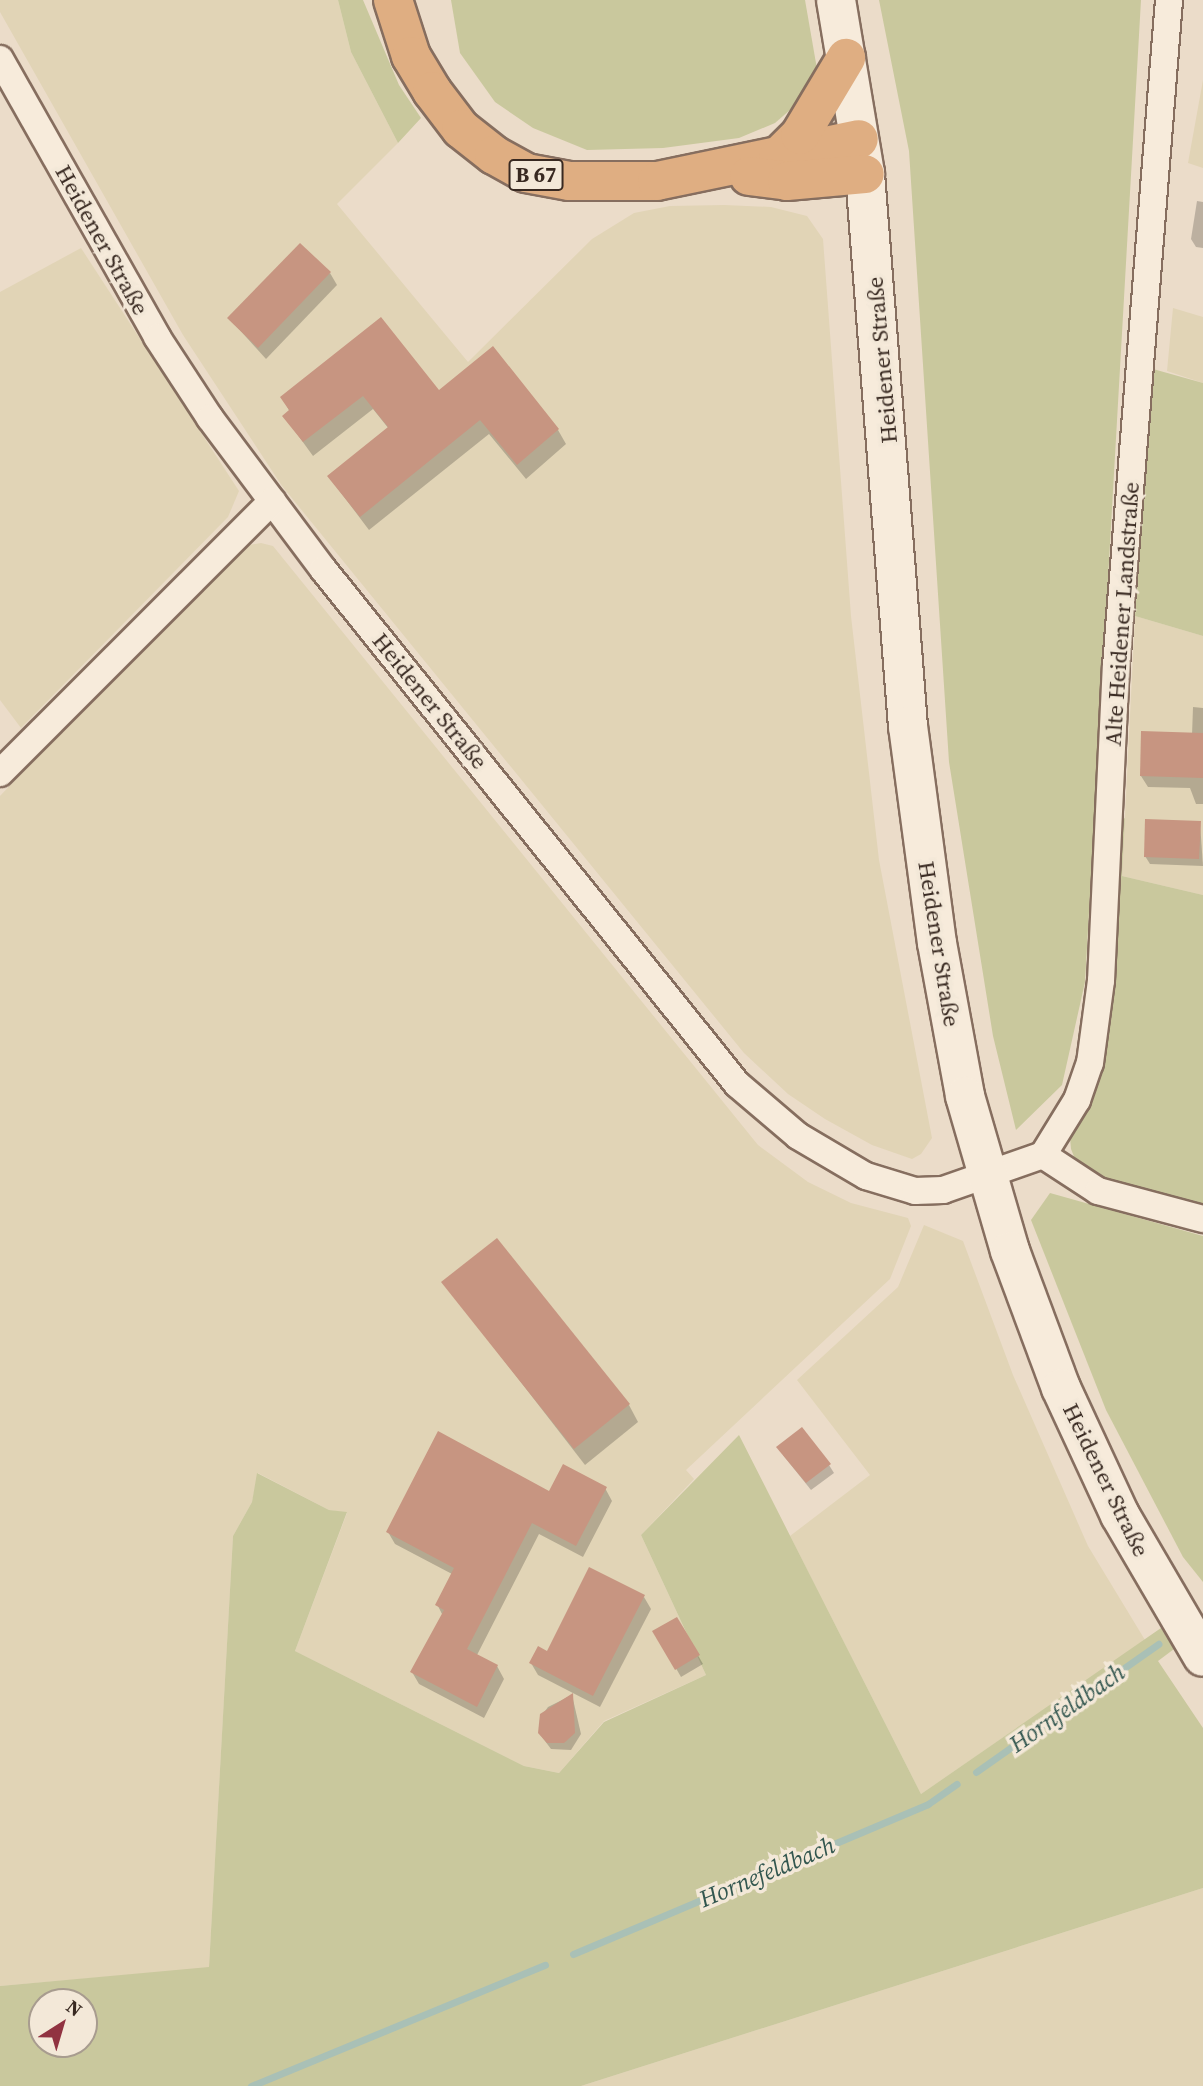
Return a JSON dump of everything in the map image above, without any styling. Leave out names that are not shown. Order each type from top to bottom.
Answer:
[{"type":"highway","points":[[393,0],[411,56]]},
{"type":"highway","points":[[410,0],[411,56]]},
{"type":"highway","name":"B 67","points":[[411,56],[461,129],[494,155],[526,173],[607,184],[712,171]]},
{"type":"highway","points":[[778,157],[800,135],[846,58]]},
{"type":"highway","points":[[712,171],[788,181],[862,156]]},
{"type":"highway","points":[[712,171],[778,157],[862,156]]},
{"type":"main road","name":"Heidener Straße","points":[[836,0],[862,156],[908,726],[948,1013],[986,1177],[1036,1328],[1093,1461],[1135,1542],[1203,1657]]},
{"type":"street","name":"Alte Heidener Landstraße","points":[[1043,1155],[1077,1101],[1090,1063],[1097,1021],[1116,666],[1169,0]]},
{"type":"street","name":"Heidener Straße","points":[[0,59],[157,337],[272,501],[737,1084],[798,1136],[866,1176],[915,1191],[943,1190],[986,1177]]},
{"type":"street","points":[[0,773],[272,501]]},
{"type":"street","points":[[986,1177],[1043,1155],[1098,1191],[1203,1220]]},
{"type":"shaded area","points":[[0,0],[338,0],[351,52],[398,143],[337,204],[468,362],[592,239],[634,213],[670,206],[724,205],[771,207],[807,216],[823,239],[851,616],[879,860],[932,1138],[921,1154],[912,1159],[872,1145],[825,1119],[788,1094],[744,1053],[282,486],[183,335],[0,12]]},
{"type":"shaded area","points":[[1203,80],[1203,168],[1188,163]]},
{"type":"shaded area","points":[[81,248],[239,491],[228,517],[21,728],[0,700],[0,292]]},
{"type":"shaded area","points":[[1173,308],[1203,317],[1203,383],[1167,371]]},
{"type":"shaded area","points":[[261,543],[273,546],[758,1145],[808,1182],[851,1203],[908,1218],[911,1226],[890,1279],[686,1470],[694,1479],[641,1535],[706,1675],[604,1721],[559,1773],[524,1766],[295,1651],[347,1513],[329,1510],[258,1473],[252,1502],[233,1536],[209,1968],[0,1986],[0,796],[213,573],[249,545]]},
{"type":"shaded area","points":[[1135,616],[1203,636],[1203,895],[1122,876]]},
{"type":"shaded area","points":[[924,1225],[963,1241],[1013,1375],[1088,1546],[1145,1640],[921,1794],[790,1536],[870,1475],[797,1380],[898,1287]]},
{"type":"shaded area","points":[[1203,1888],[1203,2086],[581,2086]]},
{"type":"green space","points":[[338,0],[363,0],[399,85],[421,118],[398,143],[351,52]]},
{"type":"green space","points":[[451,0],[805,0],[817,69],[798,103],[775,123],[739,138],[663,148],[587,150],[533,128],[495,102],[460,53]]},
{"type":"green space","points":[[879,0],[1141,0],[1085,982],[1062,1085],[1016,1130],[993,1036],[949,762],[909,151]]},
{"type":"green space","points":[[1153,369],[1203,383],[1203,636],[1135,616]]},
{"type":"green space","points":[[1125,818],[1122,876],[1203,895],[1203,1209],[1109,1183],[1079,1169],[1071,1149],[1070,1138],[1087,1104],[1118,823]]},
{"type":"green space","points":[[1050,1193],[1203,1236],[1203,1582],[1183,1557],[1106,1410],[1031,1220]]},
{"type":"green space","points":[[739,1435],[921,1794],[1161,1628],[1174,1649],[1158,1661],[1203,1728],[1203,1888],[581,2086],[0,2086],[0,1986],[209,1967],[233,1536],[252,1502],[257,1473],[329,1510],[347,1512],[295,1651],[524,1766],[559,1773],[604,1722],[706,1675],[641,1535]]},
{"type":"building","points":[[300,243],[331,272],[258,348],[227,318]]},
{"type":"building","points":[[381,317],[439,390],[493,346],[559,429],[517,465],[480,420],[360,517],[327,476],[388,427],[363,396],[303,442],[282,416],[289,410],[280,397]]},
{"type":"building","points":[[1141,731],[1203,733],[1203,778],[1140,776]]},
{"type":"building","points":[[1145,819],[1201,821],[1199,859],[1144,857]]},
{"type":"building","points":[[497,1238],[630,1404],[574,1449],[441,1282]]},
{"type":"building","points":[[802,1427],[831,1464],[806,1483],[776,1447]]},
{"type":"building","points":[[438,1431],[549,1491],[563,1464],[607,1487],[576,1546],[532,1523],[467,1649],[498,1665],[477,1707],[410,1672],[444,1610],[435,1605],[454,1568],[386,1532]]},
{"type":"building","points":[[589,1567],[645,1595],[593,1696],[529,1663],[538,1646],[547,1651]]},
{"type":"building","points":[[677,1617],[700,1655],[675,1670],[652,1631]]},
{"type":"building","points":[[573,1693],[575,1733],[564,1743],[547,1743],[538,1733],[540,1714]]},
{"type":"waterway","name":"Hornfeldbach","points":[[976,1772],[1158,1644]]},
{"type":"waterway","name":"Hornefeldbach","points":[[573,1954],[928,1804],[957,1784]]},
{"type":"waterway","name":"Hornefeldbach","points":[[251,2086],[545,1965]]}]
